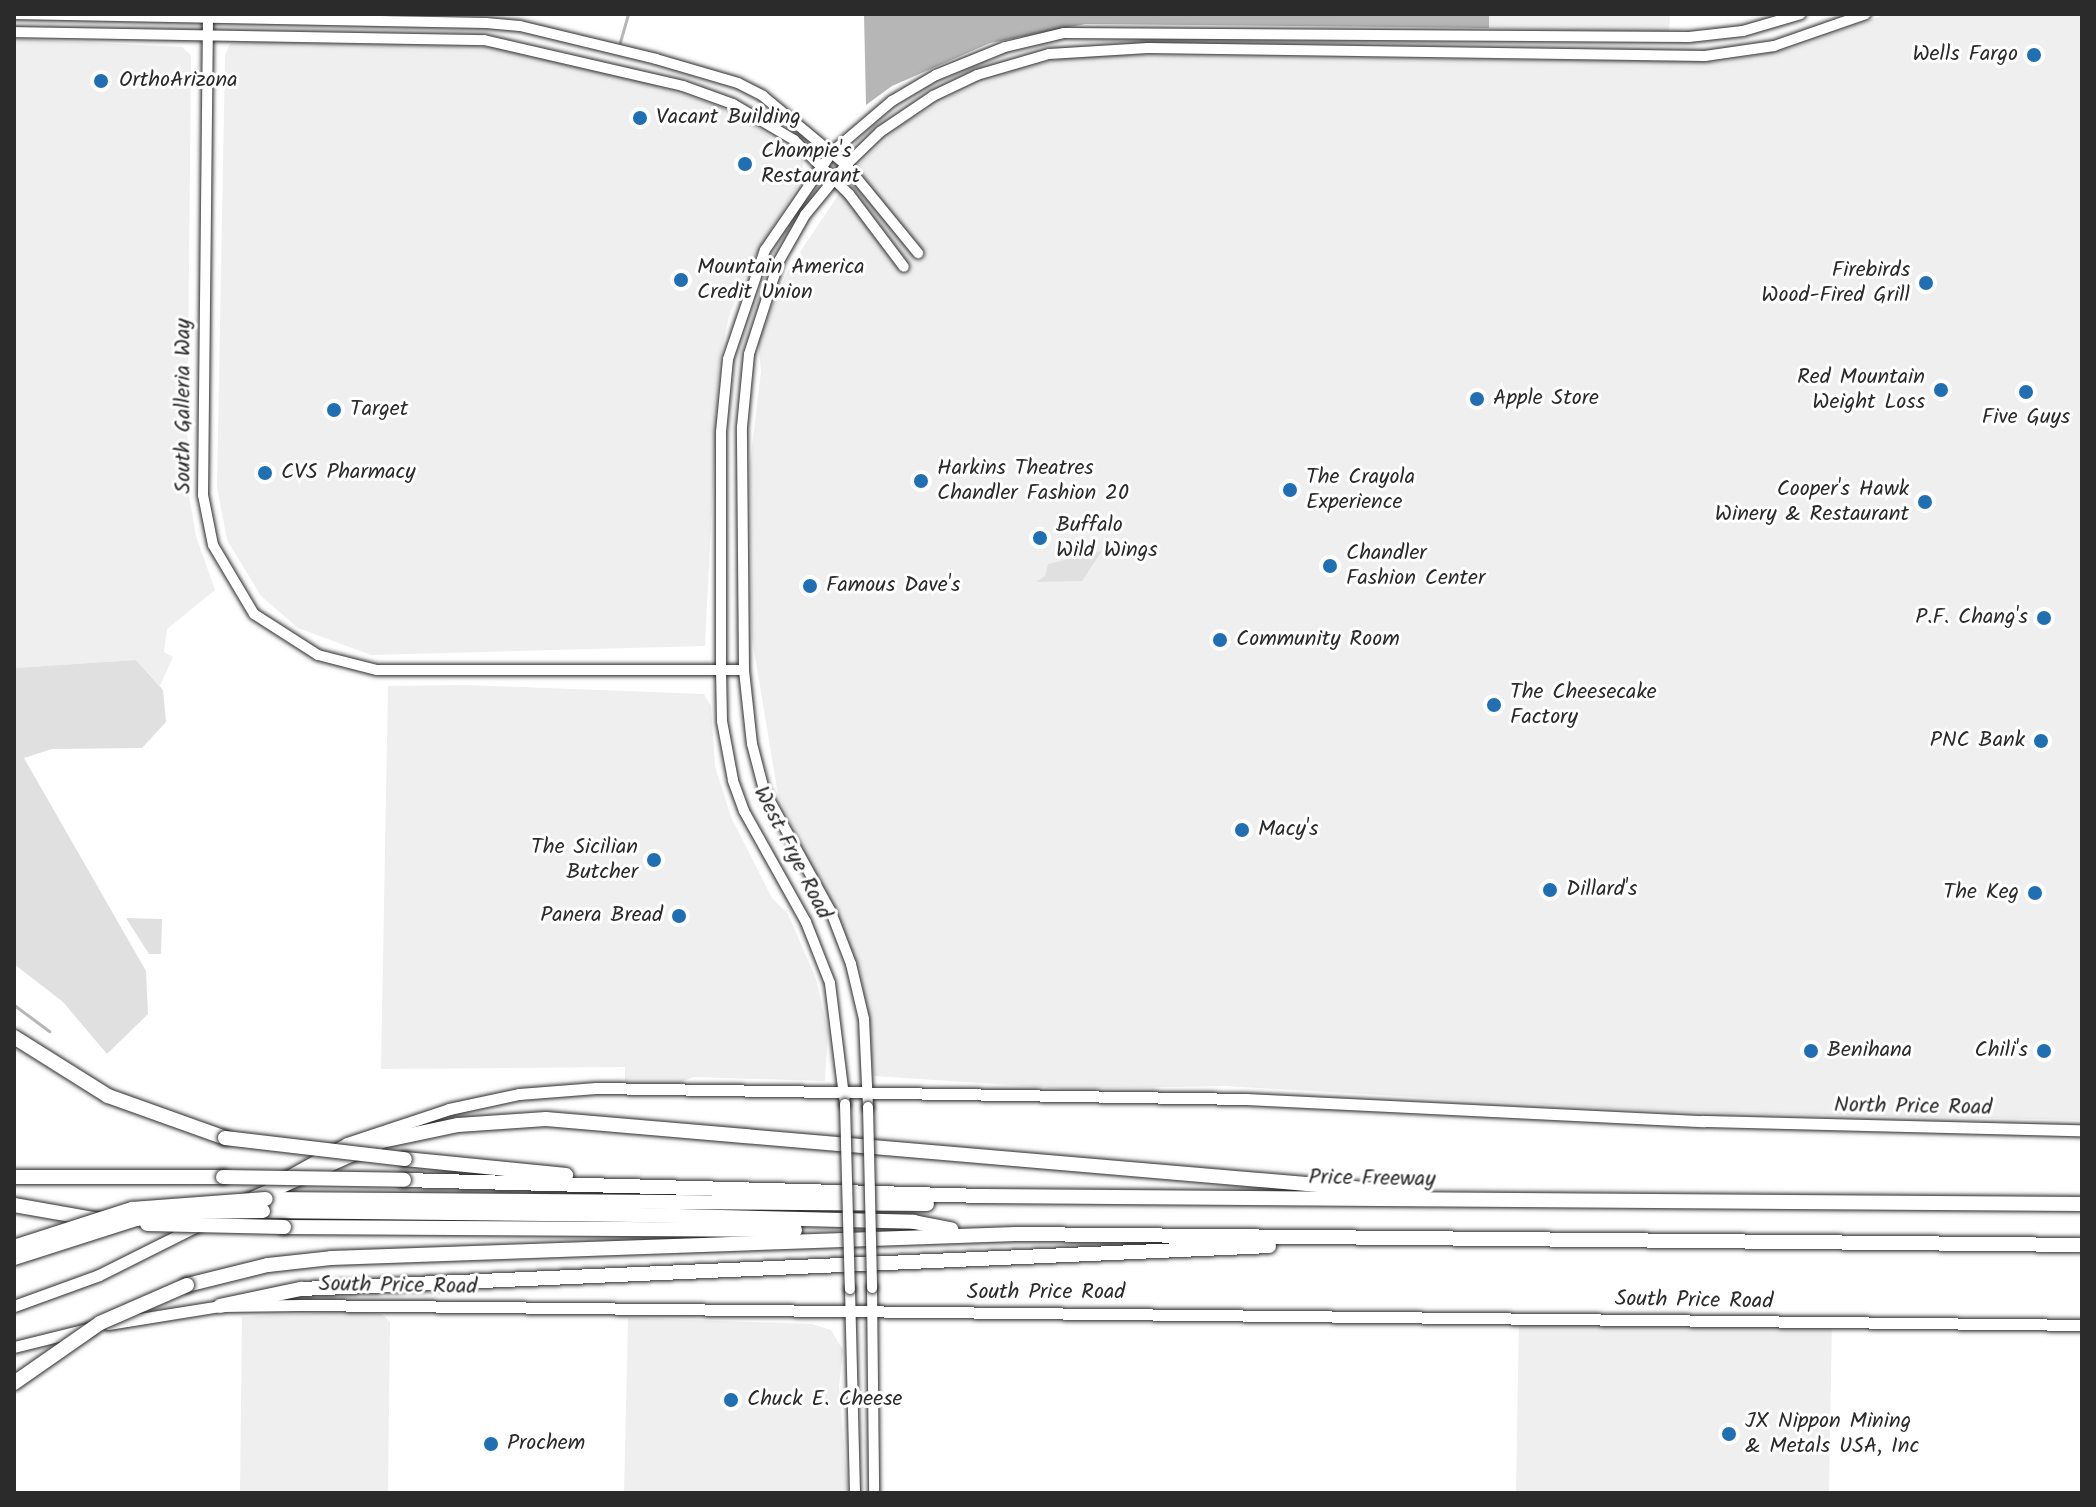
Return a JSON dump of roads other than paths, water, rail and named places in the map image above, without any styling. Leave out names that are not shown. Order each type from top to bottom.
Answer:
[{"type":"highway","points":[[14,1037],[108,1096],[225,1138],[662,1186]]},
{"type":"highway","points":[[227,1210],[382,1141],[458,1125],[534,1119],[1239,1175],[1479,1202]]},
{"type":"highway","points":[[14,1177],[223,1177],[662,1186]]},
{"type":"highway","name":"Price Freeway","points":[[662,1186],[983,1196],[2082,1204]]},
{"type":"highway","points":[[14,1247],[132,1209],[265,1205],[928,1204],[983,1196]]},
{"type":"highway","points":[[14,1205],[99,1220],[284,1227],[903,1229],[983,1234],[1415,1240],[2082,1245]]},
{"type":"highway","points":[[14,1258],[136,1219],[265,1205],[914,1222],[983,1234]]},
{"type":"highway","points":[[14,1383],[100,1323],[187,1285],[257,1267],[331,1258],[983,1234]]},
{"type":"highway","points":[[220,1306],[301,1289],[1415,1240]]},
{"type":"main road","points":[[14,1306],[129,1262],[347,1143],[495,1098],[596,1088],[868,1089]]},
{"type":"main road","name":"North Price Road","points":[[868,1089],[1246,1099],[1743,1122],[2082,1130]]},
{"type":"main road","name":"South Price Road","points":[[14,1347],[129,1319],[220,1306],[2082,1325]]},
{"type":"street","points":[[14,14],[520,26],[738,83],[763,96],[918,253]]},
{"type":"street","name":"West Frye Road","points":[[855,1493],[845,1089],[837,1013],[818,947],[733,780],[722,721],[721,432],[728,359],[761,258],[827,159],[892,101],[936,75],[993,50],[1064,33],[1689,37],[1743,31],[1801,14]]},
{"type":"street","name":"West Frye Road","points":[[874,1493],[868,1089],[864,1019],[851,964],[831,912],[764,790],[752,744],[744,670],[742,427],[749,354],[779,260],[840,172],[880,132],[933,96],[977,75],[1049,54],[1148,48],[1722,55],[1774,46],[1866,14]]},
{"type":"street","name":"South Galleria Way","points":[[208,17],[203,495],[213,545],[254,614],[318,655],[377,670],[744,670]]},
{"type":"street","points":[[14,32],[447,39],[531,48],[719,98],[770,124],[827,159],[840,172],[904,267]]},
{"type":"street","points":[[854,1450],[874,1449]]},
{"type":"waterway","points":[[620,42],[628,14]]},
{"type":"waterway","points":[[14,1005],[49,1031]]},
{"type":"place","name":"Wells Fargo","points":[[2034,55]]},
{"type":"place","name":"OrthoArizona","points":[[101,81]]},
{"type":"place","name":"Vacant Building","points":[[640,118]]},
{"type":"place","name":"Chompie's Restaurant","points":[[745,164]]},
{"type":"place","name":"Mountain America Credit Union","points":[[681,280]]},
{"type":"place","name":"Firebirds Wood-Fired Grill","points":[[1926,283]]},
{"type":"place","name":"Red Mountain Weight Loss","points":[[1941,390]]},
{"type":"place","name":"Five Guys","points":[[2026,392]]},
{"type":"place","name":"Apple Store","points":[[1477,399]]},
{"type":"place","name":"Target","points":[[334,410]]},
{"type":"place","name":"CVS Pharmacy","points":[[265,473]]},
{"type":"place","name":"Harkins Theatres Chandler Fashion 20","points":[[921,481]]},
{"type":"place","name":"The Crayola Experience","points":[[1290,490]]},
{"type":"place","name":"Cooper's Hawk Winery & Restaurant","points":[[1925,502]]},
{"type":"place","name":"Buffalo Wild Wings","points":[[1040,538]]},
{"type":"place","name":"Chandler Fashion Center","points":[[1330,566]]},
{"type":"place","name":"Famous Dave's","points":[[810,586]]},
{"type":"place","name":"P.F. Chang's","points":[[2044,618]]},
{"type":"place","name":"Community Room","points":[[1220,640]]},
{"type":"place","name":"The Cheesecake Factory","points":[[1494,705]]},
{"type":"place","name":"PNC Bank","points":[[2041,741]]},
{"type":"place","name":"Macy's","points":[[1242,830]]},
{"type":"place","name":"The Sicilian Butcher","points":[[654,860]]},
{"type":"place","name":"Dillard's","points":[[1550,890]]},
{"type":"place","name":"The Keg","points":[[2035,893]]},
{"type":"place","name":"Panera Bread","points":[[679,916]]},
{"type":"place","name":"Benihana","points":[[1811,1051]]},
{"type":"place","name":"Chili's","points":[[2044,1051]]},
{"type":"place","name":"Chuck E. Cheese","points":[[731,1400]]},
{"type":"place","name":"JX Nippon Mining & Metals USA, Inc","points":[[1729,1434]]},
{"type":"place","name":"Prochem","points":[[491,1444]]}]
